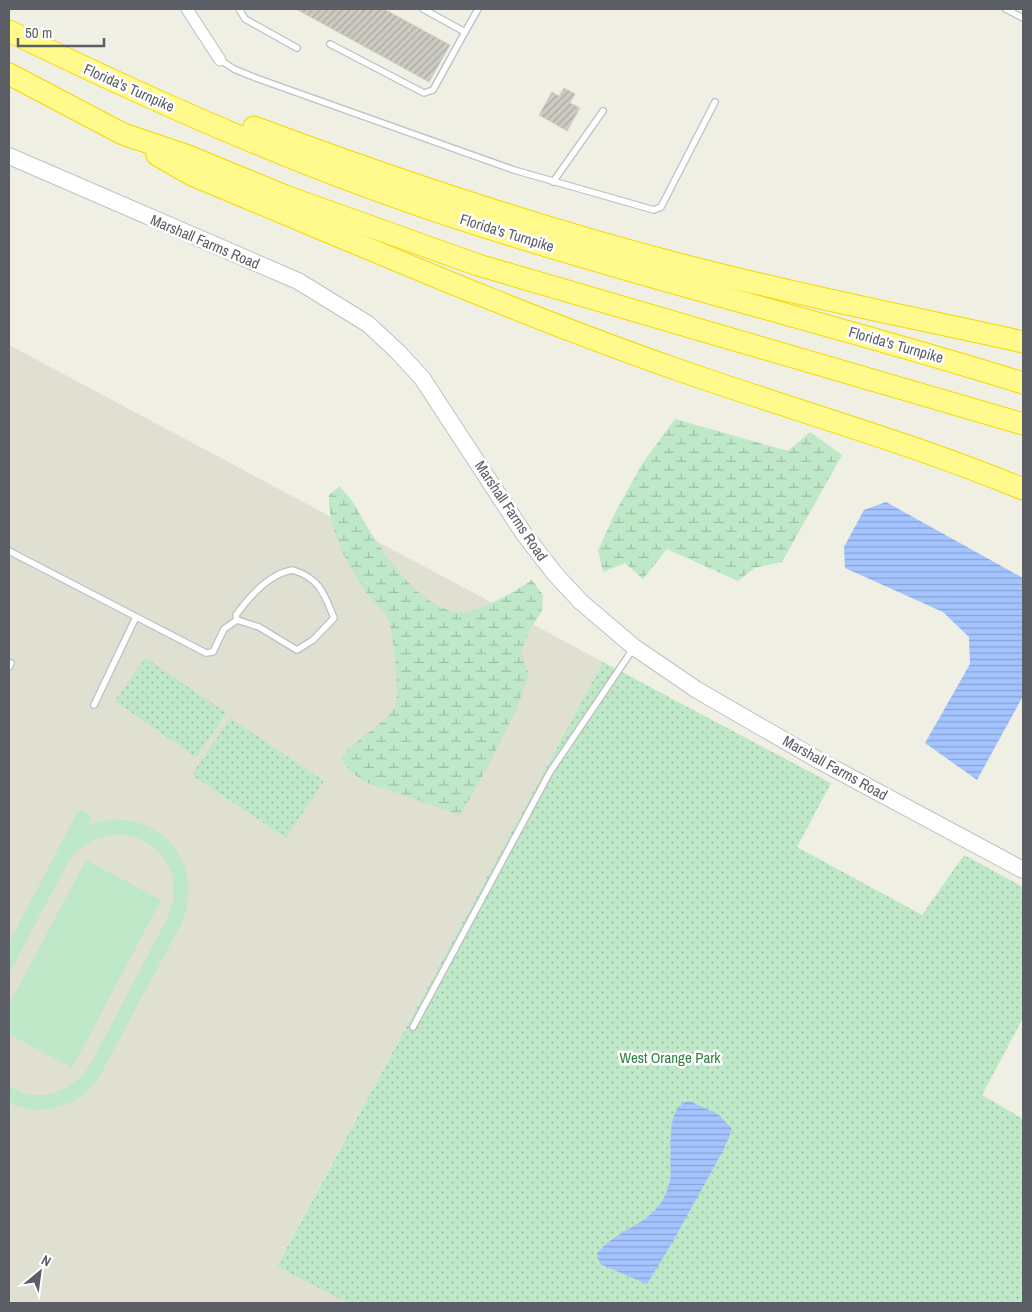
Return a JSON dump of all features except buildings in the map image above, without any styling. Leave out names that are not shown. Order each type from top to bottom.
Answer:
[{"type":"highway","name":"Florida's Turnpike","points":[[9,31],[119,84],[311,166],[495,230],[1023,383]]},
{"type":"highway","points":[[9,74],[123,134],[192,175],[518,310],[673,368],[830,420],[1023,488]]},
{"type":"highway","points":[[119,84],[237,121],[359,166],[511,217],[687,267],[1023,342]]},
{"type":"highway","points":[[123,134],[188,156],[285,196],[478,265],[1023,424]]},
{"type":"highway","points":[[830,420],[993,487],[1023,502]]},
{"type":"street","points":[[187,9],[220,60]]},
{"type":"street","name":"Marshall Farms Road","points":[[9,156],[298,281],[368,324],[422,378],[524,534],[555,574],[581,602],[634,647],[714,700],[820,761],[1023,870]]},
{"type":"lane","points":[[239,9],[245,19],[297,48]]},
{"type":"lane","points":[[423,9],[465,32]]},
{"type":"lane","points":[[330,44],[424,93],[433,90],[478,9]]},
{"type":"lane","points":[[1006,9],[1023,18]]},
{"type":"lane","points":[[220,60],[234,69],[376,122],[553,182],[654,210],[661,207],[715,102]]},
{"type":"lane","points":[[553,182],[602,111]]},
{"type":"lane","points":[[9,551],[206,653],[213,652],[224,628],[237,620]]},
{"type":"lane","points":[[293,570],[310,576],[324,593],[334,618],[313,640],[297,650],[259,628],[237,620],[236,615],[249,597],[282,572],[293,570]]},
{"type":"lane","points":[[94,705],[136,617]]},
{"type":"lane","points":[[413,1027],[550,772],[634,647]]},
{"type":"shaded area","points":[[9,345],[603,662],[277,1265],[347,1303],[9,1303]]},
{"type":"green space","points":[[675,419],[788,451],[810,432],[842,455],[782,562],[754,568],[738,581],[667,549],[643,579],[625,563],[603,572],[598,550],[616,511],[642,464]]},
{"type":"green space","points":[[339,487],[353,502],[376,541],[405,579],[429,601],[442,608],[456,612],[474,610],[506,596],[532,580],[543,595],[542,611],[530,629],[521,652],[529,674],[517,708],[486,770],[460,815],[365,782],[350,771],[341,758],[391,712],[395,706],[397,678],[389,622],[359,581],[335,534],[329,495]]},
{"type":"green space","points":[[145,658],[227,713],[196,757],[115,701]]},
{"type":"green space","name":"West Orange Park","points":[[603,662],[831,783],[797,847],[922,915],[964,855],[1023,887],[1023,1018],[982,1095],[1023,1119],[1023,1303],[347,1303],[277,1266]]},
{"type":"green space","points":[[230,718],[324,781],[286,838],[192,775]]},
{"type":"green space","points":[[79,809],[92,816],[88,825],[112,820],[134,822],[153,829],[169,842],[181,858],[187,878],[188,900],[181,924],[97,1081],[78,1098],[68,1104],[45,1109],[21,1107],[9,1103],[9,1086],[31,1095],[43,1095],[64,1089],[83,1075],[168,917],[174,892],[171,871],[160,853],[144,841],[125,835],[104,836],[84,845],[67,864],[9,974],[9,943]]},
{"type":"green space","points":[[86,860],[161,900],[72,1068],[9,1034],[9,1005]]},
{"type":"water","points":[[886,502],[1023,578],[1023,696],[977,780],[925,743],[970,664],[969,637],[943,612],[845,568],[844,547],[864,510]]},
{"type":"water","points":[[689,1101],[718,1114],[732,1129],[724,1149],[647,1284],[600,1264],[597,1254],[606,1244],[649,1216],[658,1207],[665,1195],[670,1180],[672,1122],[675,1112],[681,1105]]}]
